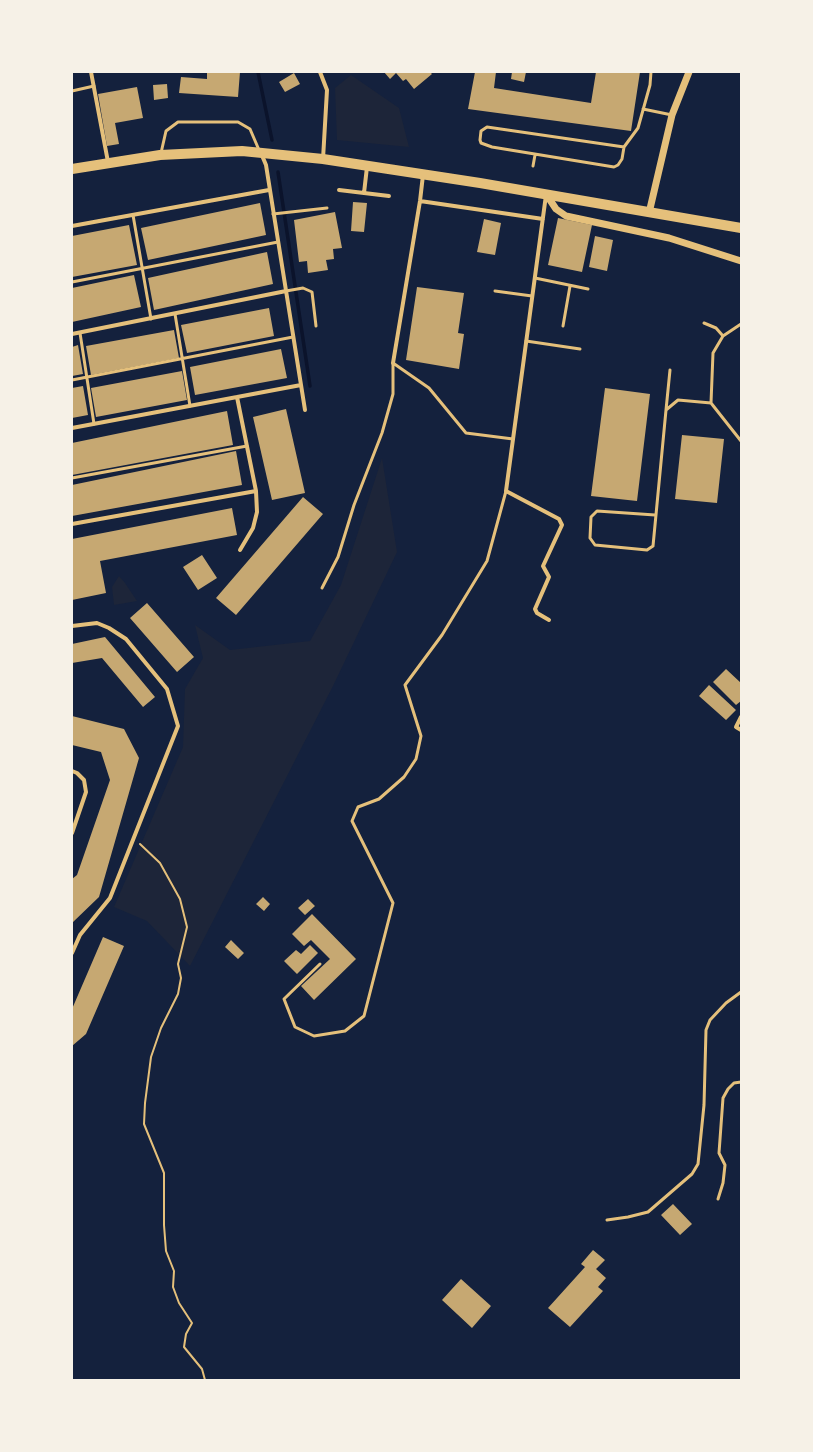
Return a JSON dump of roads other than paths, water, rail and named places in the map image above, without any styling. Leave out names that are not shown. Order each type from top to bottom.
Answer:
[{"type":"main road","points":[[72,169],[108,162],[160,155],[242,151],[323,159],[423,174],[741,228]]},
{"type":"street","points":[[91,72],[108,162]]},
{"type":"street","points":[[320,72],[327,90],[323,159]]},
{"type":"street","points":[[649,213],[672,114],[689,72]]},
{"type":"street","points":[[261,153],[266,165],[305,410]]},
{"type":"street","points":[[364,193],[367,166]]},
{"type":"street","points":[[393,363],[420,201],[423,174]]},
{"type":"street","points":[[72,226],[269,190]]},
{"type":"street","points":[[339,190],[389,196]]},
{"type":"street","points":[[546,194],[506,490],[559,519],[562,525],[543,566],[549,577],[535,609],[537,613],[549,620]]},
{"type":"street","points":[[546,194],[556,209],[566,216],[670,238],[741,261]]},
{"type":"street","points":[[420,201],[543,219]]},
{"type":"street","points":[[72,334],[286,291]]},
{"type":"street","points":[[72,428],[301,385]]},
{"type":"street","points":[[237,396],[256,491],[257,512],[253,528],[240,550]]},
{"type":"street","points":[[72,524],[256,491]]},
{"type":"street","points":[[72,626],[97,623],[110,628],[126,639],[167,689],[178,726],[110,898],[80,936],[72,952]]},
{"type":"street","points":[[741,717],[736,727],[741,730]]},
{"type":"street","points":[[72,771],[77,773],[84,780],[86,792],[72,833]]},
{"type":"lane","points":[[624,147],[487,127],[481,131],[480,142],[487,146],[535,155],[614,167],[618,165],[622,159],[624,147],[638,128],[651,72]]},
{"type":"lane","points":[[72,90],[94,86]]},
{"type":"lane","points":[[643,109],[672,114]]},
{"type":"lane","points":[[160,155],[166,131],[178,122],[238,122],[250,129],[261,153]]},
{"type":"lane","points":[[533,166],[535,155]]},
{"type":"lane","points":[[273,214],[327,208]]},
{"type":"lane","points":[[133,215],[151,319]]},
{"type":"lane","points":[[72,282],[278,242]]},
{"type":"lane","points":[[535,278],[588,289]]},
{"type":"lane","points":[[563,326],[570,286]]},
{"type":"lane","points":[[286,291],[303,288],[312,292],[316,326]]},
{"type":"lane","points":[[495,291],[532,296]]},
{"type":"lane","points":[[175,314],[190,406]]},
{"type":"lane","points":[[704,323],[716,328],[723,336]]},
{"type":"lane","points":[[741,324],[723,336],[713,353],[711,403],[741,442]]},
{"type":"lane","points":[[80,333],[94,424]]},
{"type":"lane","points":[[72,380],[293,337]]},
{"type":"lane","points":[[526,341],[580,349]]},
{"type":"lane","points":[[393,363],[429,388],[466,433],[513,439]]},
{"type":"lane","points":[[322,588],[338,557],[354,505],[382,433],[393,394],[393,363]]},
{"type":"lane","points":[[655,515],[597,511],[591,517],[590,538],[594,545],[647,550],[653,546],[670,370]]},
{"type":"lane","points":[[666,410],[678,400],[711,403]]},
{"type":"lane","points":[[72,478],[247,446]]},
{"type":"lane","points":[[320,964],[284,999],[295,1027],[314,1036],[345,1031],[364,1016],[393,903],[352,821],[358,807],[379,799],[404,777],[416,759],[421,736],[405,685],[442,635],[487,561],[506,490]]},
{"type":"lane","points":[[607,1220],[648,1212],[692,1174],[698,1164],[704,1105],[706,1030],[710,1020],[726,1003],[741,992]]},
{"type":"lane","points":[[718,1199],[723,1184],[725,1165],[719,1153],[724,1098],[728,1089],[734,1083],[741,1082]]},
{"type":"waterway","points":[[258,72],[272,140]]},
{"type":"waterway","points":[[278,172],[310,386]]}]
